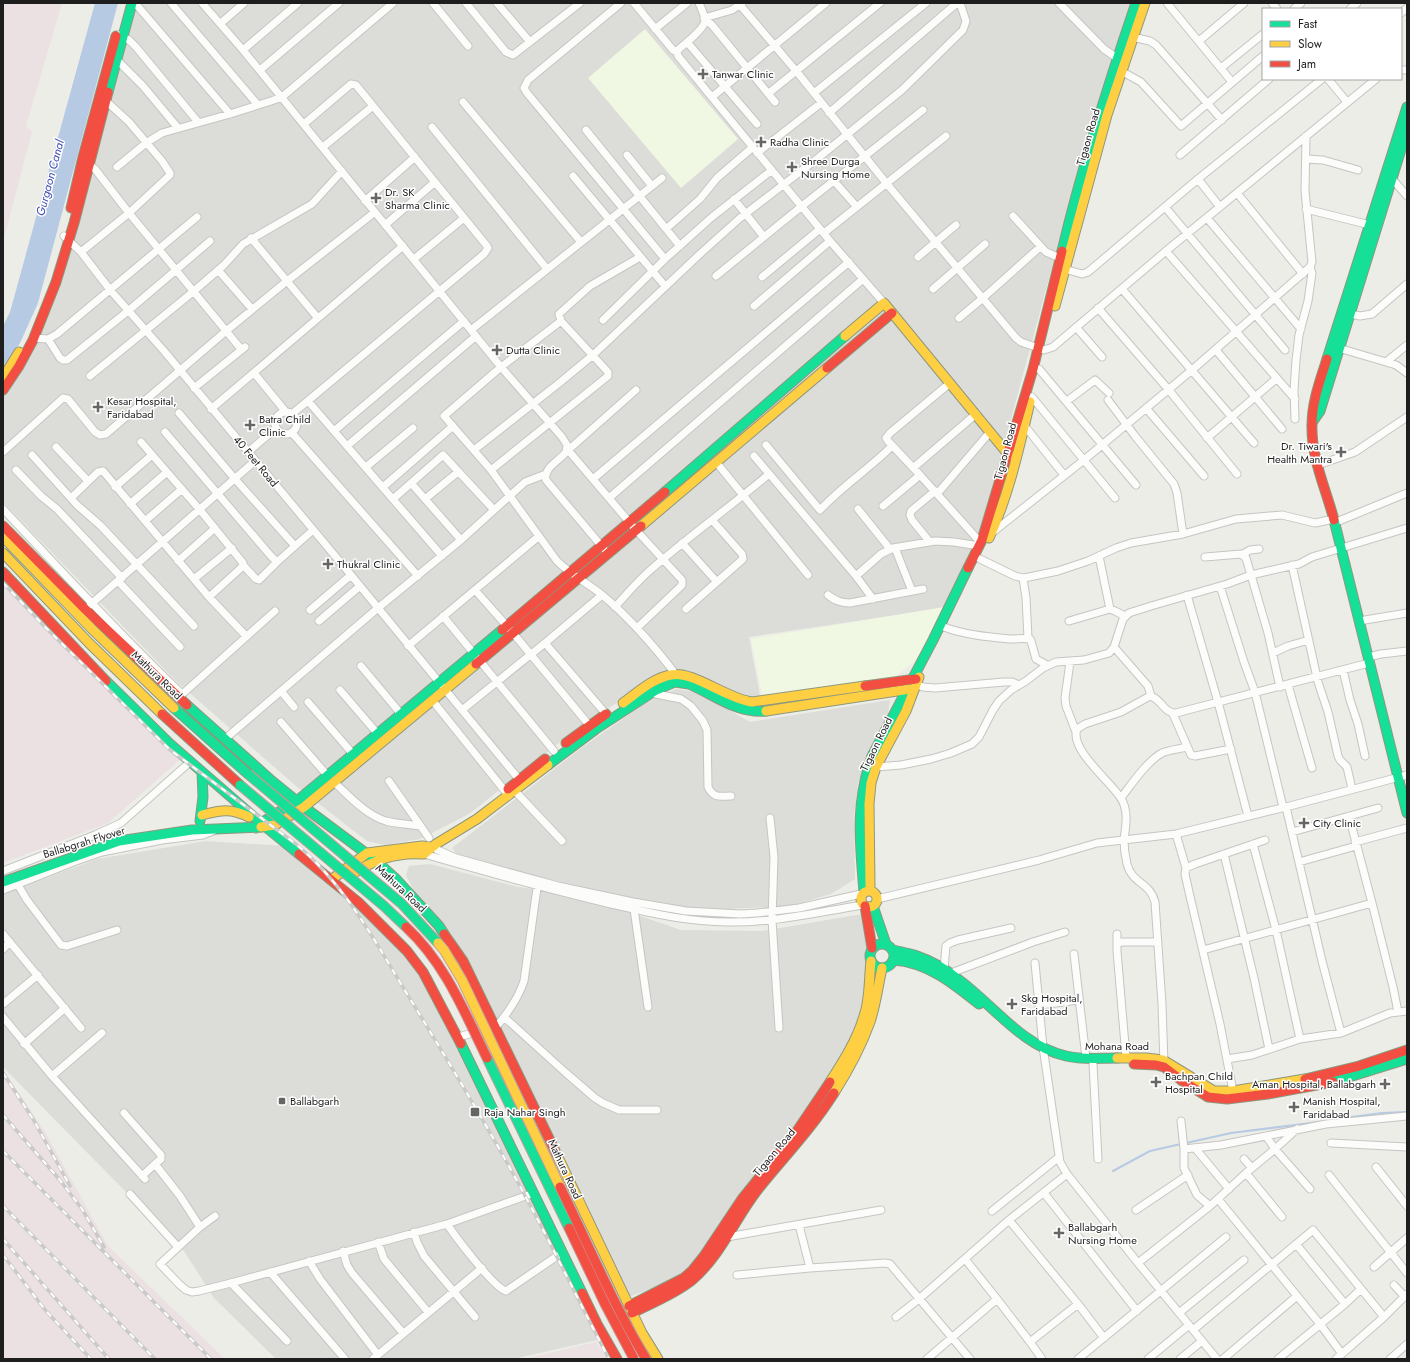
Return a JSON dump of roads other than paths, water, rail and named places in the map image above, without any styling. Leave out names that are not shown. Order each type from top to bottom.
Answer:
[{"type":"main road","points":[[85,164],[106,101],[117,60],[125,3]]},
{"type":"main road","points":[[3,390],[14,375],[47,309],[120,36],[134,3]]},
{"type":"main road","points":[[1118,66],[1136,3]]},
{"type":"main road","name":"Tigaon Road","points":[[865,892],[859,822],[863,785],[872,756],[912,686],[980,560],[983,540],[1000,516],[1012,456],[1041,350],[1061,265],[1101,133],[1118,66],[1132,37],[1145,3]]},
{"type":"main road","points":[[1407,107],[1405,132],[1388,178],[1335,347],[1313,408],[1312,438],[1334,521],[1396,777],[1407,813]]},
{"type":"main road","points":[[1335,347],[1350,314],[1373,226]]},
{"type":"main road","points":[[3,378],[43,305],[66,238]]},
{"type":"main road","points":[[261,826],[297,800],[507,626],[884,303],[990,432],[1012,456]]},
{"type":"main road","points":[[3,572],[100,675],[190,762],[242,807],[261,826],[274,825],[304,807],[608,554],[892,313]]},
{"type":"main road","name":"Tigaon Road","points":[[1012,456],[1024,425],[1032,397],[1039,369],[1041,350]]},
{"type":"main road","points":[[3,526],[88,606],[136,658],[181,695],[225,740],[304,807],[367,853],[395,878],[438,926],[463,961],[642,1333],[658,1359]]},
{"type":"main road","name":"Mathura Road","points":[[3,537],[78,615],[216,747],[402,904],[444,950],[462,980],[614,1300],[634,1340],[646,1359]]},
{"type":"main road","points":[[514,788],[554,751],[657,680],[669,675],[678,677],[692,677],[736,698],[752,702],[912,686],[933,640],[983,540]]},
{"type":"main road","name":"Mathura Road","points":[[3,553],[69,623],[206,756],[384,906],[414,934],[437,962],[452,986],[605,1304],[634,1359]]},
{"type":"main road","points":[[334,882],[375,860],[425,848],[514,788],[617,714],[678,677]]},
{"type":"main road","name":"Tigaon Road","points":[[865,892],[871,783],[876,767],[906,711],[912,686]]},
{"type":"main road","points":[[196,829],[202,815],[202,772]]},
{"type":"main road","points":[[242,807],[250,804],[260,796],[266,787],[269,778]]},
{"type":"main road","points":[[202,815],[227,809],[241,813],[261,826],[301,855],[358,902],[407,951],[424,972],[458,1037],[597,1324],[617,1359]]},
{"type":"main road","points":[[301,855],[305,846],[328,824]]},
{"type":"main road","name":"Ballabgrah Flyover","points":[[3,882],[119,841],[196,829],[261,826]]},
{"type":"main road","points":[[334,882],[348,866],[367,853],[425,848]]},
{"type":"main road","points":[[865,892],[860,900],[869,904],[891,951],[891,964],[882,968],[874,965],[869,956],[872,948],[869,904],[876,894],[865,892]]},
{"type":"main road","points":[[872,948],[876,945],[891,951]]},
{"type":"main road","name":"Mohana Road","points":[[891,951],[925,958],[948,971],[980,996],[1044,1051],[1062,1056],[1086,1058],[1153,1058],[1214,1091],[1233,1091],[1320,1076],[1359,1066],[1407,1050]]},
{"type":"main road","name":"Mohana Road","points":[[891,951],[902,959],[938,974],[974,1000],[1008,1028],[1044,1051],[1070,1063],[1164,1064]]},
{"type":"main road","name":"Tigaon Road","points":[[631,1310],[671,1294],[690,1282],[706,1266],[727,1237],[753,1196],[806,1125],[832,1082],[859,1031],[865,1015],[868,1000],[871,961]]},
{"type":"main road","name":"Tigaon Road","points":[[631,1310],[691,1273],[742,1199],[806,1125],[826,1106],[851,1064],[864,1036],[870,1020],[882,968]]},
{"type":"main road","points":[[1164,1064],[1181,1080],[1208,1097],[1227,1099],[1268,1094],[1332,1082],[1407,1059]]},
{"type":"street","points":[[134,3],[139,6],[230,114]]},
{"type":"street","points":[[171,3],[258,105]]},
{"type":"street","points":[[221,23],[244,3]]},
{"type":"street","points":[[243,50],[298,3]]},
{"type":"street","points":[[260,70],[339,3]]},
{"type":"street","points":[[117,167],[146,143],[162,133],[230,114],[282,97],[393,3]]},
{"type":"street","points":[[433,3],[468,46]]},
{"type":"street","points":[[466,3],[509,54],[514,54],[580,3]]},
{"type":"street","points":[[497,3],[530,42]]},
{"type":"street","points":[[621,3],[528,80],[524,88],[526,93],[666,259]]},
{"type":"street","points":[[634,3],[673,50],[677,52],[680,58],[830,241],[884,303]]},
{"type":"street","points":[[656,29],[687,3]]},
{"type":"street","points":[[677,52],[701,28],[704,20],[699,3]]},
{"type":"street","points":[[712,97],[826,3]]},
{"type":"street","points":[[769,93],[797,72],[880,3]]},
{"type":"street","points":[[814,93],[926,3]]},
{"type":"street","points":[[474,450],[558,384],[701,253],[746,214],[902,90],[960,34],[966,26],[966,21],[959,3],[829,113]]},
{"type":"street","points":[[1059,3],[1118,66],[1141,82],[1181,126],[1262,57]]},
{"type":"street","points":[[1167,3],[1232,82]]},
{"type":"street","points":[[1199,41],[1244,3]]},
{"type":"street","points":[[704,20],[731,7],[741,4],[887,184],[1016,338],[1021,342],[1041,350],[1053,347],[1166,251],[1375,80]]},
{"type":"street","points":[[206,5],[304,124],[309,135],[323,147],[501,367],[550,422],[566,442],[567,451],[682,580],[682,585],[637,628]]},
{"type":"street","points":[[704,20],[712,25],[775,102]]},
{"type":"street","points":[[1221,68],[1262,35]]},
{"type":"street","points":[[120,36],[133,43],[198,122]]},
{"type":"street","points":[[1132,37],[1150,41],[1156,45],[1222,120]]},
{"type":"street","points":[[687,42],[757,124]]},
{"type":"street","points":[[117,60],[143,86],[178,128]]},
{"type":"street","points":[[1180,156],[1268,80]]},
{"type":"street","points":[[1013,216],[1040,247],[1061,265],[1082,274],[1088,272],[1198,179],[1321,80]]},
{"type":"street","points":[[1329,80],[1347,102]]},
{"type":"street","points":[[254,373],[289,413],[297,420],[298,423],[292,433],[285,435],[278,432],[275,425],[276,417],[279,414],[289,413],[308,400],[487,251],[487,246],[360,88],[356,85],[352,84],[304,124]]},
{"type":"street","points":[[81,252],[129,213],[170,175],[168,168],[124,116],[106,101]]},
{"type":"street","points":[[463,102],[581,242]]},
{"type":"street","points":[[666,229],[700,199],[717,178],[822,103]]},
{"type":"street","points":[[323,147],[373,106]]},
{"type":"street","points":[[716,276],[922,110]]},
{"type":"street","points":[[432,127],[547,269]]},
{"type":"street","points":[[586,130],[680,246]]},
{"type":"street","points":[[762,277],[822,231],[857,207],[946,136]]},
{"type":"street","points":[[856,576],[892,548],[929,541],[954,542],[983,540],[1084,460],[1216,350],[1303,274],[1310,267],[1312,262],[1306,209],[1306,136]]},
{"type":"street","points":[[626,155],[652,186]]},
{"type":"street","points":[[365,200],[415,157]]},
{"type":"street","points":[[1306,160],[1323,160],[1358,170]]},
{"type":"street","points":[[85,164],[95,169],[159,250],[226,331],[243,348],[194,388]]},
{"type":"street","points":[[603,320],[652,272],[712,217],[772,170]]},
{"type":"street","points":[[90,376],[194,291],[218,270],[238,248],[252,238],[312,204],[342,171]]},
{"type":"street","points":[[573,176],[665,286]]},
{"type":"street","points":[[347,446],[547,269],[662,178]]},
{"type":"street","points":[[1388,178],[1407,196]]},
{"type":"street","points":[[1198,179],[1220,207]]},
{"type":"street","points":[[834,181],[857,207]]},
{"type":"street","points":[[385,225],[435,182]]},
{"type":"street","points":[[1237,193],[1303,274]]},
{"type":"street","points":[[734,199],[764,237]]},
{"type":"street","points":[[1165,207],[1285,350]]},
{"type":"street","points":[[1306,209],[1373,226]]},
{"type":"street","points":[[3,452],[63,398],[68,399],[94,432],[103,435],[226,331],[375,212]]},
{"type":"street","points":[[33,338],[48,339],[57,334],[197,218]]},
{"type":"street","points":[[414,259],[464,218]]},
{"type":"street","points":[[1207,218],[1301,329]]},
{"type":"street","points":[[918,257],[956,225]]},
{"type":"street","name":"40 Feet Road","points":[[66,238],[81,252],[128,311],[146,330],[445,689],[462,710],[514,788]]},
{"type":"street","points":[[252,238],[317,317]]},
{"type":"street","points":[[48,339],[60,358],[62,360],[67,360],[128,311],[210,241]]},
{"type":"street","points":[[754,306],[830,241]]},
{"type":"street","points":[[933,289],[985,244]]},
{"type":"street","points":[[211,409],[317,317],[403,246]]},
{"type":"street","points":[[959,318],[1040,247]]},
{"type":"street","points":[[1166,251],[1295,399]]},
{"type":"street","points":[[491,470],[608,376],[608,372],[561,321],[559,314],[584,290],[640,257]]},
{"type":"street","points":[[592,479],[849,262]]},
{"type":"street","points":[[1295,419],[1297,356],[1301,329],[1308,301],[1312,273],[1310,267]]},
{"type":"street","points":[[218,270],[252,310]]},
{"type":"street","points":[[609,498],[863,279]]},
{"type":"street","points":[[1350,314],[1360,316],[1372,314],[1407,284]]},
{"type":"street","points":[[1122,289],[1254,444]]},
{"type":"street","points":[[1098,308],[1168,389],[1237,474]]},
{"type":"street","points":[[334,431],[464,321]]},
{"type":"street","points":[[561,321],[501,367],[444,416],[491,470],[538,537],[557,561],[602,595],[637,628],[678,677]]},
{"type":"street","points":[[1076,327],[1102,357]]},
{"type":"street","points":[[1386,362],[1407,345]]},
{"type":"street","points":[[1335,347],[1396,365],[1407,373]]},
{"type":"street","points":[[1216,350],[1282,429]]},
{"type":"street","points":[[1039,369],[1136,485]]},
{"type":"street","points":[[1207,438],[1276,379]]},
{"type":"street","points":[[1067,401],[1095,380],[1135,436],[1176,487],[1183,534]]},
{"type":"street","points":[[950,383],[886,438],[936,493],[983,540]]},
{"type":"street","points":[[608,554],[546,480],[546,474],[567,451],[636,390]]},
{"type":"street","points":[[1032,397],[1115,498]]},
{"type":"street","points":[[308,400],[442,556]]},
{"type":"street","points":[[1146,408],[1204,476]]},
{"type":"street","points":[[179,413],[295,546]]},
{"type":"street","points":[[913,468],[976,414]]},
{"type":"street","points":[[1318,465],[1347,456],[1407,417]]},
{"type":"street","points":[[1024,425],[1064,475]]},
{"type":"street","points":[[383,487],[453,426]]},
{"type":"street","points":[[248,452],[276,428]]},
{"type":"street","points":[[366,467],[413,428]]},
{"type":"street","points":[[165,432],[278,562]]},
{"type":"street","points":[[929,541],[912,520],[910,515],[911,512],[936,493],[990,432]]},
{"type":"street","points":[[292,433],[418,576]]},
{"type":"street","points":[[141,442],[216,528],[242,560],[243,565],[256,579],[258,580],[313,530]]},
{"type":"street","points":[[766,445],[820,510],[845,486],[880,458],[892,446]]},
{"type":"street","points":[[56,447],[88,481]]},
{"type":"street","points":[[32,455],[71,498],[101,526],[194,626]]},
{"type":"street","points":[[115,487],[152,455]]},
{"type":"street","points":[[393,498],[443,455],[494,510]]},
{"type":"street","points":[[754,456],[856,576],[873,599]]},
{"type":"street","points":[[3,509],[88,606],[120,580],[255,461]]},
{"type":"street","points":[[716,462],[808,575]]},
{"type":"street","points":[[16,470],[41,496],[57,509],[180,647]]},
{"type":"street","points":[[71,498],[88,481],[102,470],[209,597],[246,636]]},
{"type":"street","points":[[130,504],[167,472]]},
{"type":"street","points":[[425,499],[458,472]]},
{"type":"street","points":[[225,740],[378,608],[461,540],[525,482],[531,478],[546,474]]},
{"type":"street","points":[[615,607],[646,574],[663,559],[744,496],[769,474]]},
{"type":"street","points":[[884,506],[920,475]]},
{"type":"street","points":[[411,483],[461,540]]},
{"type":"street","points":[[145,521],[182,489]]},
{"type":"street","points":[[980,560],[1015,576],[1023,578],[1058,570],[1100,556],[1131,543],[1183,534],[1236,519],[1282,515],[1315,523],[1334,521],[1407,493]]},
{"type":"street","points":[[858,509],[892,548],[912,591]]},
{"type":"street","points":[[686,609],[742,560],[743,557],[712,520]]},
{"type":"street","points":[[178,561],[216,528]]},
{"type":"street","points":[[876,767],[901,765],[931,759],[951,753],[972,744],[979,737],[999,701],[1011,690],[1047,665],[1056,662],[1070,662],[1107,655],[1114,647],[1125,616],[1134,611],[1302,562],[1312,557],[1407,528]]},
{"type":"street","points":[[408,646],[538,537]]},
{"type":"street","points":[[682,544],[717,582]]},
{"type":"street","points":[[194,579],[232,548]]},
{"type":"street","points":[[1205,557],[1243,554],[1250,550],[1259,549]]},
{"type":"street","points":[[1243,554],[1246,558],[1273,653],[1280,686]]},
{"type":"street","points":[[1100,556],[1110,609]]},
{"type":"street","points":[[209,597],[243,565]]},
{"type":"street","points":[[1292,565],[1310,640],[1317,677],[1328,712],[1338,756],[1347,766],[1352,789]]},
{"type":"street","points":[[310,610],[351,575]]},
{"type":"street","points":[[1023,578],[1026,598],[1028,638],[1031,641],[1036,659],[1047,665]]},
{"type":"street","points":[[320,621],[360,586]]},
{"type":"street","points":[[1220,586],[1245,666],[1255,692],[1284,807],[1292,832],[1341,1033]]},
{"type":"street","points":[[828,595],[833,600],[844,603],[923,589]]},
{"type":"street","points":[[475,590],[532,654],[590,725]]},
{"type":"street","points":[[462,710],[498,682],[602,595]]},
{"type":"street","points":[[1187,595],[1218,702],[1248,816]]},
{"type":"street","points":[[1069,621],[1110,609],[1125,616]]},
{"type":"street","points":[[181,695],[275,611]]},
{"type":"street","points":[[1359,622],[1407,612]]},
{"type":"street","points":[[443,616],[554,751]]},
{"type":"street","points":[[944,627],[954,631],[1011,639],[1028,638]]},
{"type":"street","points":[[1273,653],[1288,646],[1310,640]]},
{"type":"street","points":[[545,643],[606,714]]},
{"type":"street","points":[[1114,647],[1148,686],[1151,696],[1167,711],[1174,714],[1343,670],[1381,654],[1407,651]]},
{"type":"street","points":[[1070,662],[1065,698],[1066,706],[1076,732],[1076,739],[1086,756],[1121,798],[1125,812],[1126,821],[1124,839],[1130,874],[1149,889],[1153,896],[1158,942],[1164,1064]]},
{"type":"street","points":[[361,666],[401,714]]},
{"type":"street","points":[[1343,670],[1365,756]]},
{"type":"street","points":[[912,686],[935,688],[1004,682],[1012,682],[1019,685]]},
{"type":"street","points":[[1288,685],[1312,768]]},
{"type":"street","points":[[340,690],[377,734]]},
{"type":"street","points":[[281,692],[294,707]]},
{"type":"street","points":[[651,693],[681,699],[691,706],[703,721],[707,730],[708,787],[711,793],[717,796],[731,796]]},
{"type":"street","points":[[1076,732],[1085,724],[1121,712],[1151,696]]},
{"type":"street","points":[[432,700],[562,841]]},
{"type":"street","points":[[308,702],[353,754]]},
{"type":"street","points":[[1174,714],[1189,754],[1193,756],[1231,750]]},
{"type":"street","points":[[281,722],[327,775]]},
{"type":"street","points":[[1121,798],[1140,774],[1158,756],[1165,752],[1187,747]]},
{"type":"street","points":[[3,871],[95,835],[121,823],[190,762]]},
{"type":"street","points":[[389,781],[420,826],[425,848],[538,883],[634,909],[664,916],[693,920],[727,922],[772,920],[869,904],[1039,860],[1097,842],[1176,834],[1407,775]]},
{"type":"street","points":[[334,782],[365,810],[380,818],[387,821],[420,826]]},
{"type":"street","points":[[1292,832],[1378,808]]},
{"type":"street","points":[[1348,816],[1372,903],[1398,1012]]},
{"type":"street","points":[[770,818],[774,857],[772,920],[779,1028]]},
{"type":"street","points":[[3,890],[102,852],[162,840],[203,835],[218,828]]},
{"type":"street","points":[[1299,862],[1407,828]]},
{"type":"street","points":[[1176,834],[1186,868],[1188,886],[1233,1091]]},
{"type":"street","points":[[1186,868],[1265,840]]},
{"type":"street","points":[[1253,844],[1276,930],[1300,1039]]},
{"type":"street","points":[[1224,854],[1254,978],[1269,1049]]},
{"type":"street","points":[[538,883],[686,911],[740,914],[799,908],[865,892]]},
{"type":"street","points":[[458,1037],[496,1027],[520,993],[524,981],[538,883]]},
{"type":"street","points":[[18,885],[27,900],[61,945],[67,946],[118,930]]},
{"type":"street","points":[[1203,950],[1372,903]]},
{"type":"street","points":[[634,909],[648,1007]]},
{"type":"street","points":[[1011,928],[950,943],[946,946],[948,971],[1066,932]]},
{"type":"street","points":[[3,934],[82,1028]]},
{"type":"street","points":[[1117,934],[1117,951],[1126,1057]]},
{"type":"street","points":[[3,949],[10,942]]},
{"type":"street","points":[[1118,944],[1122,942],[1158,942]]},
{"type":"street","points":[[1074,954],[1086,1058]]},
{"type":"street","points":[[1035,963],[1044,1051],[1059,1157],[1062,1167],[1217,1359]]},
{"type":"street","points":[[3,1004],[38,975]]},
{"type":"street","points":[[1040,1005],[1079,1000]]},
{"type":"street","points":[[24,1044],[65,1008]]},
{"type":"street","points":[[1227,1059],[1247,1056],[1300,1039],[1341,1033],[1398,1012],[1407,1011]]},
{"type":"street","points":[[3,1017],[24,1044],[143,1178],[161,1159],[161,1155],[124,1113]]},
{"type":"street","points":[[504,1017],[595,1098],[619,1110],[656,1110]]},
{"type":"street","points":[[52,1076],[102,1033]]},
{"type":"street","points":[[1093,1064],[1098,1159]]},
{"type":"street","points":[[1184,1150],[1221,1145],[1296,1129],[1333,1123],[1407,1116]]},
{"type":"street","points":[[1181,1121],[1184,1168],[1197,1194],[1210,1206]]},
{"type":"street","points":[[1138,1263],[1210,1206],[1296,1129]]},
{"type":"street","points":[[1266,1136],[1275,1149],[1310,1189]]},
{"type":"street","points":[[1331,1143],[1407,1147]]},
{"type":"street","points":[[1195,1148],[1229,1189]]},
{"type":"street","points":[[992,1211],[1059,1157]]},
{"type":"street","points":[[1244,1159],[1252,1168]]},
{"type":"street","points":[[155,1164],[180,1196],[200,1227]]},
{"type":"street","points":[[1376,1167],[1407,1206]]},
{"type":"street","points":[[1246,1173],[1282,1217]]},
{"type":"street","points":[[896,1317],[919,1299],[1009,1220],[1067,1174]]},
{"type":"street","points":[[1136,1210],[1188,1175]]},
{"type":"street","points":[[1329,1175],[1407,1273]]},
{"type":"street","points":[[215,1216],[200,1227],[160,1264],[186,1290],[192,1292],[199,1291],[231,1283],[446,1224],[534,1193]]},
{"type":"street","points":[[1044,1193],[1137,1311]]},
{"type":"street","points":[[130,1194],[178,1247]]},
{"type":"street","points":[[1218,1199],[1320,1324],[1339,1356],[1384,1317],[1406,1295],[1394,1285]]},
{"type":"street","points":[[727,1237],[881,1210]]},
{"type":"street","points":[[1009,1220],[1104,1338]]},
{"type":"street","points":[[446,1224],[482,1268],[500,1288],[506,1291],[563,1252]]},
{"type":"street","points":[[800,1225],[810,1268]]},
{"type":"street","points":[[1148,1359],[1191,1328],[1313,1230],[1384,1317]]},
{"type":"street","points":[[414,1232],[424,1256],[454,1290],[475,1317]]},
{"type":"street","points":[[1078,1359],[1226,1237]]},
{"type":"street","points":[[1374,1267],[1407,1238]]},
{"type":"street","points":[[378,1242],[384,1259],[428,1312]]},
{"type":"street","points":[[1296,1244],[1345,1304]]},
{"type":"street","points":[[343,1252],[347,1265],[352,1273],[403,1333]]},
{"type":"street","points":[[965,1259],[997,1298],[1042,1359]]},
{"type":"street","points":[[1179,1313],[1244,1260]]},
{"type":"street","points":[[310,1261],[320,1279],[375,1357],[482,1268]]},
{"type":"street","points":[[737,1275],[810,1268],[881,1263],[890,1264],[970,1359]]},
{"type":"street","points":[[270,1272],[345,1359]]},
{"type":"street","points":[[231,1283],[287,1341]]},
{"type":"street","points":[[1278,1359],[1345,1304],[1361,1288]]},
{"type":"street","points":[[1223,1359],[1297,1296]]},
{"type":"street","points":[[927,1359],[997,1298]]},
{"type":"street","points":[[1030,1342],[1078,1304]]},
{"type":"street","points":[[1180,1359],[1202,1341]]},
{"type":"street","points":[[1390,1359],[1407,1344]]},
{"type":"water","name":"Gurgaon Canal","points":[[95,3],[118,3],[38,303],[21,341],[3,372],[3,326],[10,312]]},
{"type":"waterway","points":[[1337,1119],[1382,1113],[1407,1112]]},
{"type":"waterway","points":[[1186,1143],[1231,1133],[1319,1122]]},
{"type":"waterway","points":[[1113,1171],[1150,1151],[1181,1144]]},
{"type":"railway","points":[[3,583],[46,628],[169,749],[296,844],[331,879],[346,898],[374,939],[492,1136],[541,1225],[609,1359]]},
{"type":"railway","points":[[3,1073],[33,1119],[70,1186]]},
{"type":"railway","points":[[3,1115],[59,1179],[82,1209],[104,1247]]},
{"type":"railway","points":[[3,1151],[211,1359]]},
{"type":"railway","points":[[3,1206],[155,1359]]},
{"type":"railway","points":[[3,1239],[109,1359]]},
{"type":"railway","points":[[3,1255],[46,1311],[91,1359]]},
{"type":"place","name":"Tanwar Clinic","points":[[703,74]]},
{"type":"place","name":"Radha Clinic","points":[[761,142]]},
{"type":"place","name":"Shree Durga Nursing Home","points":[[792,167]]},
{"type":"place","name":"Dr. SK Sharma Clinic","points":[[376,198]]},
{"type":"place","name":"Dutta Clinic","points":[[497,350]]},
{"type":"place","name":"Kesar Hospital, Faridabad","points":[[98,407]]},
{"type":"place","name":"Batra Child Clinic","points":[[250,425]]},
{"type":"place","name":"Dr. Tiwari's Health Mantra","points":[[1341,452]]},
{"type":"place","name":"Thukral Clinic","points":[[328,564]]},
{"type":"place","name":"City Clinic","points":[[1304,823]]},
{"type":"place","name":"Skg Hospital, Faridabad","points":[[1012,1004]]},
{"type":"place","name":"Bachpan Child Hospital","points":[[1156,1082]]},
{"type":"place","name":"Aman Hospital, Ballabgarh","points":[[1385,1084]]},
{"type":"place","name":"Ballabgarh","points":[[282,1101]]},
{"type":"place","name":"Manish Hospital, Faridabad","points":[[1294,1107]]},
{"type":"place","name":"Raja Nahar Singh","points":[[475,1112]]},
{"type":"place","name":"Ballabgarh Nursing Home","points":[[1059,1233]]}]
